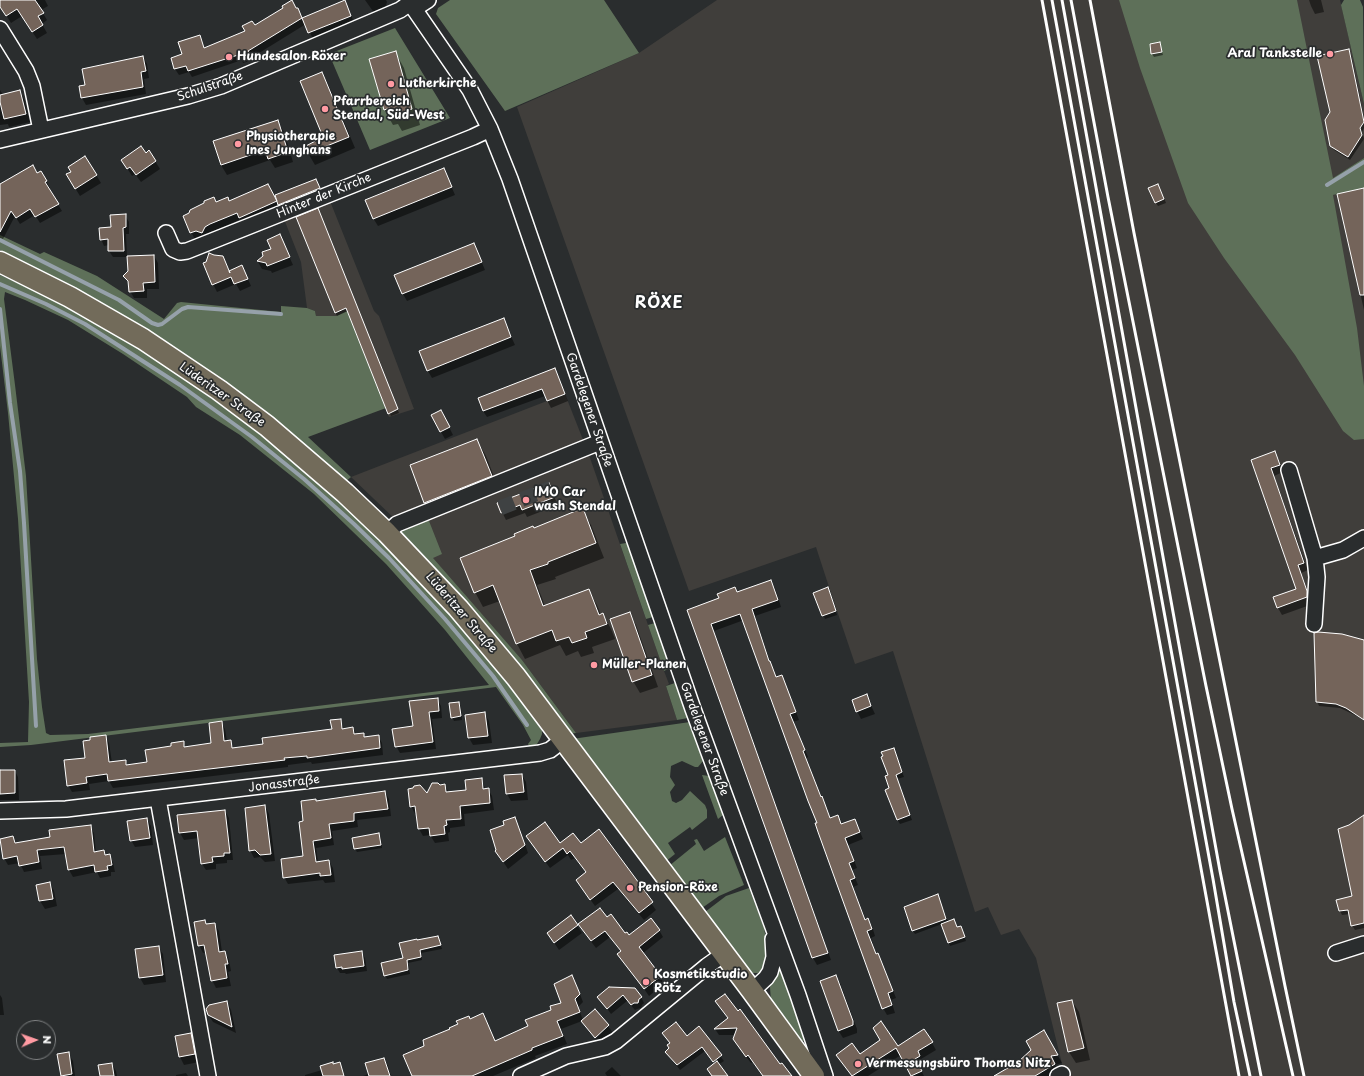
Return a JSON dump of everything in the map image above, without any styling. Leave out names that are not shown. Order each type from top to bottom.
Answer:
[{"type":"main road","name":"Lüderitzer Straße","points":[[0,262],[70,297],[143,339],[219,390],[267,426],[345,493],[387,533],[429,576],[487,642],[520,683],[752,991],[814,1076]]},
{"type":"street","name":"Schulstraße","points":[[0,140],[188,96],[221,86],[411,4],[428,0]]},
{"type":"street","name":"Gardelegener Straße","points":[[411,4],[470,90],[490,129],[516,194],[693,709],[798,995],[825,1076]]},
{"type":"street","points":[[0,29],[28,76],[32,86],[41,130]]},
{"type":"street","name":"Hinter der Kirche","points":[[166,233],[173,248],[180,252],[187,251],[490,129]]},
{"type":"street","points":[[387,533],[397,524],[600,442]]},
{"type":"street","points":[[1288,470],[1315,558],[1317,577],[1314,624]]},
{"type":"street","points":[[1315,558],[1343,550],[1364,538]]},
{"type":"street","name":"Jonasstraße","points":[[0,811],[66,809],[540,753],[550,750],[563,740]]},
{"type":"street","points":[[158,799],[208,1076]]},
{"type":"street","name":"Gardelegener Straße","points":[[752,991],[766,978],[770,972],[774,957],[772,926]]},
{"type":"street","points":[[1336,952],[1364,944]]},
{"type":"street","points":[[520,1076],[566,1056],[605,1047],[616,1041],[707,966],[724,954]]},
{"type":"shaded area","points":[[717,0],[1340,0],[1364,104],[1364,158],[1333,178],[1333,195],[1364,188],[1364,1076],[1065,1076],[1036,958],[1019,929],[1001,935],[988,907],[975,912],[893,651],[855,664],[816,547],[689,591],[517,107],[639,53]]},
{"type":"shaded area","points":[[330,201],[374,311],[379,316],[414,409],[389,417],[347,311],[336,316],[316,316],[315,311],[307,308],[301,262],[284,219]]},
{"type":"shaded area","points":[[565,394],[589,455],[669,684],[666,686],[677,720],[576,733],[522,660],[396,520],[351,477]]},
{"type":"green space","points":[[450,0],[604,0],[639,53],[505,111],[436,14],[438,8]]},
{"type":"green space","points":[[1119,0],[1297,0],[1333,178],[1364,158],[1364,188],[1333,195],[1357,328],[1364,386],[1364,439],[1354,440],[1343,431],[1295,355],[1224,258],[1188,203],[1140,68]]},
{"type":"green space","points":[[1344,0],[1360,0],[1363,7],[1364,104],[1341,5]]},
{"type":"green space","points":[[395,28],[450,118],[370,150],[329,54]]},
{"type":"green space","points":[[0,235],[40,254],[44,252],[97,276],[164,319],[177,303],[181,302],[281,312],[281,306],[307,308],[315,311],[316,316],[336,316],[347,311],[386,408],[308,437],[351,477],[344,483],[80,292],[0,250]]},
{"type":"green space","points":[[0,275],[91,319],[190,383],[246,423],[330,493],[405,565],[455,620],[537,720],[542,730],[542,734],[537,744],[530,748],[528,744],[531,740],[523,725],[496,687],[31,745],[0,747],[0,743],[28,742],[29,702],[18,519],[0,346]],"holes":[[[5,292],[68,320],[123,354],[187,397],[196,407],[240,435],[314,494],[386,564],[445,630],[489,685],[88,734],[50,735],[46,733],[37,659],[26,476],[4,299]]]},
{"type":"green space","points":[[426,519],[429,521],[442,554],[433,558],[522,660],[576,733],[569,734],[401,537],[403,528]]},
{"type":"green space","points":[[620,544],[628,544],[653,617],[646,619]]},
{"type":"green space","points":[[655,623],[670,668],[664,671],[648,625]]},
{"type":"green space","points":[[675,683],[688,718],[677,720],[666,686]]},
{"type":"green space","points":[[690,722],[703,761],[698,767],[682,761],[671,766],[670,777],[675,785],[670,792],[672,801],[676,803],[682,800],[690,791],[705,805],[707,810],[707,818],[692,830],[690,827],[668,843],[675,854],[665,862],[572,739]]},
{"type":"green space","points":[[702,775],[709,776],[723,815],[718,819]]},
{"type":"green space","points":[[725,837],[744,885],[719,896],[702,908],[669,866],[696,844],[694,840],[697,839],[704,851]]},
{"type":"green space","points":[[749,888],[764,928],[766,939],[766,960],[763,970],[758,973],[753,973],[749,970],[705,912],[726,896]]},
{"type":"green space","points":[[780,966],[807,1038],[803,1041],[800,1041],[771,1002],[770,987],[774,971]]},
{"type":"building","points":[[0,0],[35,0],[44,13],[38,16],[43,25],[32,32],[17,9],[6,16],[0,7]]},
{"type":"building","points":[[292,0],[296,8],[298,8],[302,18],[248,51],[250,53],[239,58],[238,55],[188,71],[186,66],[174,69],[171,58],[182,54],[178,42],[200,35],[204,48],[245,31],[242,26],[252,21],[255,25],[283,8],[282,6]]},
{"type":"building","points":[[345,0],[351,16],[308,33],[302,18]]},
{"type":"building","points":[[1160,42],[1162,52],[1151,54],[1150,44]]},
{"type":"building","points":[[1349,49],[1364,122],[1360,128],[1362,135],[1348,157],[1330,146],[1325,120],[1330,112],[1317,56]]},
{"type":"building","name":"Lutherkirche","points":[[396,51],[412,109],[392,115],[390,108],[384,110],[369,59]]},
{"type":"building","points":[[143,56],[146,71],[141,72],[143,87],[81,98],[79,86],[85,85],[82,69]]},
{"type":"building","name":"Pfarrbereich Stendal, Süd-West","points":[[322,72],[349,137],[307,154],[304,147],[323,137],[300,81]]},
{"type":"building","points":[[20,90],[26,114],[4,119],[0,95]]},
{"type":"building","name":"Physiotherapie Ines Junghans","points":[[278,120],[288,152],[268,159],[265,150],[221,165],[213,141]]},
{"type":"building","points":[[141,146],[146,153],[149,150],[156,161],[136,175],[130,167],[127,169],[121,160]]},
{"type":"building","points":[[85,156],[97,175],[75,189],[66,174],[71,172],[68,167]]},
{"type":"building","points":[[33,165],[37,173],[41,171],[47,181],[45,182],[59,204],[35,217],[30,209],[16,218],[11,211],[0,232],[0,184]]},
{"type":"building","points":[[444,168],[452,187],[373,219],[365,200]]},
{"type":"building","points":[[316,179],[320,188],[278,205],[275,195]]},
{"type":"building","points":[[268,184],[277,201],[239,218],[237,213],[210,224],[205,227],[202,233],[196,231],[190,233],[183,216],[189,213],[190,210],[204,203],[204,201],[214,197],[216,202],[228,197],[229,201]]},
{"type":"building","points":[[1158,184],[1164,199],[1155,203],[1148,188]]},
{"type":"building","points":[[1364,188],[1364,295],[1360,295],[1337,194]]},
{"type":"building","points":[[318,208],[398,409],[388,414],[346,308],[335,313],[296,217]]},
{"type":"building","points":[[126,214],[126,227],[123,228],[124,251],[108,251],[108,239],[100,240],[99,228],[111,227],[110,215]]},
{"type":"building","points":[[280,234],[290,257],[267,266],[266,263],[257,261],[263,256],[262,252],[271,249],[267,240]]},
{"type":"building","points":[[474,243],[482,262],[402,294],[394,275]]},
{"type":"building","points":[[209,253],[223,256],[229,271],[242,265],[248,279],[234,284],[231,277],[212,285],[203,263],[206,262]]},
{"type":"building","points":[[154,255],[155,282],[143,283],[144,291],[129,292],[128,281],[123,276],[128,271],[127,256]]},
{"type":"building","points":[[504,318],[511,337],[427,371],[419,351]]},
{"type":"building","points":[[555,368],[565,394],[547,401],[542,389],[483,411],[478,398]]},
{"type":"building","points":[[441,410],[450,427],[440,432],[431,415]]},
{"type":"building","points":[[477,439],[492,476],[424,503],[410,465]]},
{"type":"building","points":[[1275,451],[1280,465],[1271,468],[1304,563],[1298,565],[1307,591],[1307,597],[1277,608],[1273,597],[1296,589],[1251,460]]},
{"type":"building","name":"IMO Car wash Stendal","points":[[549,483],[555,497],[522,510],[520,505],[501,513],[497,503]]},
{"type":"building","points":[[583,508],[596,543],[548,562],[548,564],[530,570],[543,606],[589,589],[599,615],[603,613],[607,624],[585,632],[587,638],[572,643],[569,637],[556,641],[552,630],[516,644],[493,585],[474,593],[460,558],[515,536],[514,534],[533,526],[534,528]]},
{"type":"building","points":[[771,580],[778,600],[752,609],[769,661],[776,677],[782,675],[796,712],[790,714],[830,818],[838,815],[841,824],[855,819],[860,832],[845,838],[854,861],[849,863],[855,878],[850,880],[865,920],[868,918],[872,929],[867,931],[876,954],[878,953],[893,991],[888,993],[892,1005],[882,1009],[818,832],[815,823],[817,823],[740,614],[711,624],[828,953],[812,958],[687,610],[719,598],[717,594],[735,587],[737,592]]},
{"type":"building","points":[[828,587],[836,611],[822,616],[813,593]]},
{"type":"building","points":[[630,612],[652,675],[632,682],[610,619]]},
{"type":"building","points":[[1314,633],[1342,634],[1364,640],[1364,720],[1346,708],[1336,704],[1316,702]]},
{"type":"building","points":[[867,694],[871,706],[856,712],[852,700]]},
{"type":"building","points":[[438,698],[439,711],[429,712],[433,742],[395,747],[392,729],[413,726],[409,701]]},
{"type":"building","points":[[459,702],[461,716],[451,718],[449,703]]},
{"type":"building","points":[[485,712],[488,736],[468,738],[465,715]]},
{"type":"building","points":[[341,719],[342,729],[353,727],[354,734],[364,733],[364,737],[379,735],[380,748],[307,758],[307,756],[284,758],[285,760],[108,781],[107,774],[86,777],[87,783],[67,786],[64,760],[85,758],[83,741],[90,740],[90,737],[106,735],[109,762],[126,760],[126,765],[147,762],[145,750],[171,746],[171,743],[184,741],[184,747],[211,743],[209,723],[222,721],[224,741],[231,740],[232,748],[263,744],[262,738],[332,729],[330,720]]},
{"type":"building","points":[[894,748],[902,772],[896,775],[910,815],[897,820],[885,790],[889,788],[885,776],[888,775],[881,757],[883,756],[881,752]]},
{"type":"building","points":[[0,770],[15,770],[15,793],[0,794]]},
{"type":"building","points":[[522,774],[524,792],[506,794],[504,775]]},
{"type":"building","points":[[482,778],[483,789],[489,788],[490,803],[460,806],[461,819],[446,820],[447,825],[444,826],[445,834],[430,836],[429,828],[418,829],[415,806],[410,807],[408,789],[420,785],[427,793],[432,783],[438,783],[440,785],[445,784],[446,792],[466,790],[465,780]]},
{"type":"building","points":[[385,791],[388,809],[354,813],[354,821],[329,824],[331,838],[313,841],[316,862],[329,860],[331,875],[320,876],[320,873],[283,878],[281,859],[303,856],[299,822],[303,821],[301,801],[316,799],[316,801]]},
{"type":"building","points":[[265,805],[271,854],[260,855],[255,850],[249,851],[245,808]]},
{"type":"building","points":[[225,810],[230,853],[224,853],[224,856],[212,857],[213,862],[201,864],[197,831],[179,833],[177,815]]},
{"type":"building","points":[[1364,815],[1364,923],[1351,926],[1348,910],[1339,911],[1336,900],[1352,896],[1338,829],[1349,825]]},
{"type":"building","points":[[515,817],[525,845],[503,862],[495,851],[496,850],[490,830],[504,825],[503,821]]},
{"type":"building","points":[[147,818],[150,838],[130,841],[127,821]]},
{"type":"building","points":[[545,822],[560,843],[573,833],[581,843],[599,829],[653,902],[639,913],[613,882],[590,900],[576,880],[586,872],[570,851],[567,854],[563,848],[545,862],[526,836]]},
{"type":"building","points":[[91,825],[94,852],[104,850],[105,855],[110,854],[112,865],[107,866],[108,870],[95,872],[94,865],[68,870],[64,847],[37,850],[39,862],[19,866],[17,856],[3,859],[0,839],[13,836],[15,843],[50,837],[49,830]]},
{"type":"building","points":[[379,833],[381,845],[354,849],[352,838]]},
{"type":"building","points":[[50,882],[53,899],[39,901],[36,885]]},
{"type":"building","points":[[938,894],[946,919],[912,931],[904,907]]},
{"type":"building","points":[[600,908],[607,917],[611,914],[625,933],[627,932],[629,935],[651,918],[660,930],[639,947],[661,976],[644,989],[617,954],[621,951],[605,931],[591,941],[578,924]]},
{"type":"building","points":[[571,915],[578,925],[554,943],[547,933]]},
{"type":"building","points":[[954,919],[957,927],[961,926],[965,937],[948,943],[941,924]]},
{"type":"building","points":[[205,920],[206,924],[215,923],[219,952],[225,951],[228,964],[225,964],[227,978],[211,981],[204,945],[198,946],[194,922]]},
{"type":"building","points":[[438,936],[441,945],[420,950],[421,957],[407,960],[408,970],[384,976],[381,963],[403,958],[399,943]]},
{"type":"building","points":[[159,946],[163,975],[139,978],[135,949]]},
{"type":"building","points":[[362,951],[364,966],[342,969],[342,967],[336,968],[334,955]]},
{"type":"building","points":[[572,975],[580,994],[575,999],[580,1012],[557,1021],[563,1036],[532,1048],[532,1050],[472,1076],[412,1076],[403,1055],[424,1046],[423,1040],[450,1029],[449,1028],[458,1024],[456,1021],[469,1016],[470,1019],[483,1013],[495,1041],[528,1026],[525,1020],[551,1010],[550,1006],[561,1003],[554,984]]},
{"type":"building","points":[[836,975],[853,1021],[853,1025],[838,1031],[820,981]]},
{"type":"building","points":[[609,987],[635,988],[642,997],[639,999],[638,1003],[631,1005],[623,995],[607,1009],[597,997]]},
{"type":"building","points":[[725,994],[738,1011],[740,1009],[780,1064],[782,1063],[792,1076],[763,1076],[748,1055],[746,1057],[733,1039],[737,1028],[714,1029],[728,1018],[715,1001]]},
{"type":"building","points":[[1072,1000],[1084,1048],[1068,1052],[1057,1003]]},
{"type":"building","points":[[227,1001],[232,1027],[208,1015],[206,1009],[209,1005]]},
{"type":"building","points":[[595,1009],[609,1025],[595,1038],[581,1021]]},
{"type":"building","points":[[881,1021],[898,1046],[924,1029],[933,1042],[918,1051],[920,1056],[915,1059],[922,1071],[911,1076],[896,1048],[852,1076],[836,1055],[852,1043],[860,1054],[880,1040],[873,1028]]},
{"type":"building","points":[[676,1022],[687,1036],[699,1026],[722,1055],[713,1062],[702,1047],[677,1065],[665,1052],[669,1048],[667,1045],[670,1043],[662,1033]]},
{"type":"building","points":[[1044,1030],[1058,1055],[1051,1056],[1055,1064],[1035,1076],[994,1076],[1018,1062],[1031,1050],[1026,1041]]},
{"type":"building","points":[[191,1033],[195,1054],[179,1057],[175,1036]]},
{"type":"building","points":[[69,1052],[72,1074],[61,1076],[57,1054]]},
{"type":"building","points":[[384,1058],[390,1076],[369,1076],[365,1063]]},
{"type":"building","points":[[717,1061],[728,1076],[712,1076],[707,1069]]},
{"type":"building","points":[[333,1062],[333,1064],[340,1062],[344,1076],[323,1076],[320,1066]]},
{"type":"building","points":[[112,1063],[114,1076],[100,1076],[98,1065]]},
{"type":"waterway","points":[[1327,185],[1364,162]]},
{"type":"waterway","points":[[0,240],[119,300],[152,323],[158,325],[162,324],[182,309],[188,307],[281,314]]},
{"type":"waterway","points":[[0,284],[46,304],[85,324],[124,349],[180,385],[252,437],[304,479],[389,558],[445,619],[493,676],[527,725]]},
{"type":"waterway","points":[[0,309],[10,403],[20,471],[36,726]]},
{"type":"tunnel","points":[[500,508],[551,488]]},
{"type":"railway","points":[[1042,0],[1239,1076]]},
{"type":"railway","points":[[1052,0],[1213,879],[1234,1002],[1250,1076]]},
{"type":"railway","points":[[1062,0],[1220,871],[1261,1076]]},
{"type":"railway","points":[[1071,0],[1108,197],[1206,686],[1232,809],[1293,1076]]},
{"type":"railway","points":[[1090,0],[1134,233],[1304,1076]]},
{"type":"place","name":"Aral Tankstelle","points":[[1330,54]]},
{"type":"place","name":"Hundesalon Röxer","points":[[229,57]]},
{"type":"place","name":"Lutherkirche","points":[[391,84]]},
{"type":"place","name":"Pfarrbereich Stendal, Süd-West","points":[[325,109]]},
{"type":"place","name":"Physiotherapie Ines Junghans","points":[[238,144]]},
{"type":"place","name":"IMO Car wash Stendal","points":[[526,500]]},
{"type":"place","name":"Müller-Planen","points":[[594,665]]},
{"type":"place","name":"Pension-Röxe","points":[[630,888]]},
{"type":"place","name":"Kosmetikstudio Rötz","points":[[646,982]]},
{"type":"place","name":"Vermessungsbüro Thomas Nitz","points":[[858,1064]]},
{"type":"district","name":"RÖXE","points":[[659,304]]}]
